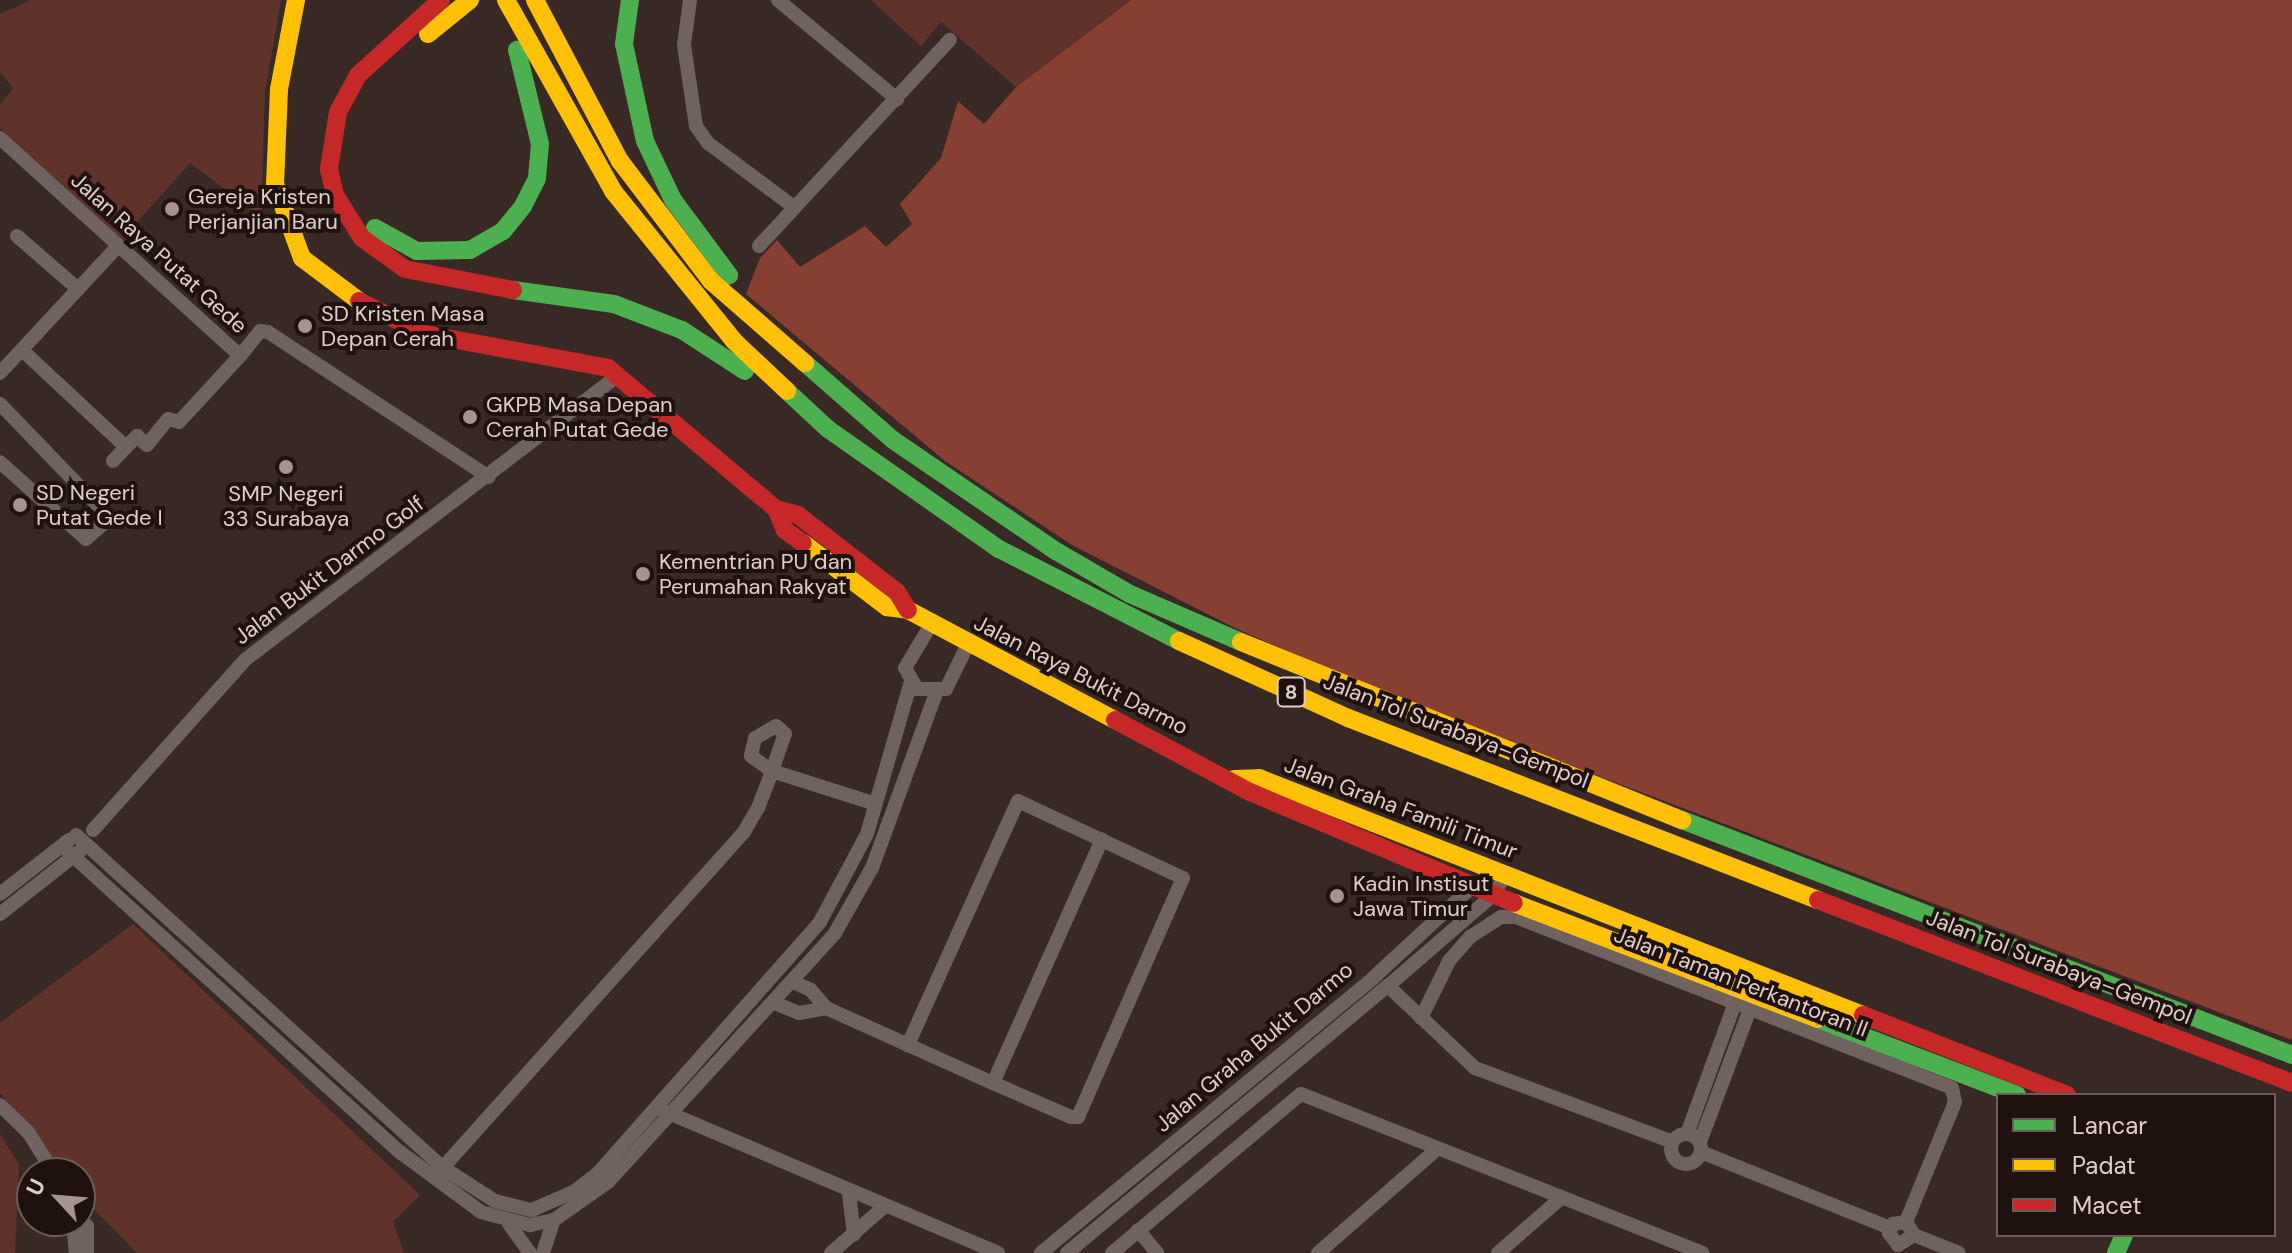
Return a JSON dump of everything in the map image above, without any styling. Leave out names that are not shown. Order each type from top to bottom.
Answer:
[{"type":"main road","name":"Jalan Raya Bukit Darmo","points":[[296,0],[274,143],[275,184],[302,258],[351,297],[425,334],[588,361],[619,375],[776,509],[785,530],[887,607],[908,610],[968,644],[1234,779]]},
{"type":"main road","points":[[441,0],[358,75],[338,112],[329,169],[335,195],[362,238],[405,269],[439,280],[614,304],[682,330],[828,429]]},
{"type":"main road","points":[[463,6],[375,83],[345,143],[350,195],[367,221],[385,237],[417,251],[470,250],[503,231],[537,178],[540,144],[529,85],[503,0]]},
{"type":"main road","name":"Jalan Tol Surabaya–Gempol","points":[[503,0],[613,191],[734,341],[828,429],[999,549],[1141,624],[1348,718],[2292,1083]]},
{"type":"main road","name":"Jalan Tol Surabaya–Gempol","points":[[535,0],[592,115],[663,221],[711,281],[789,354],[984,507],[1130,594],[1384,705],[2292,1055]]},
{"type":"main road","points":[[630,0],[624,44],[629,90],[645,141],[673,200],[789,354]]},
{"type":"main road","name":"Jalan Graha Famili Timur","points":[[1234,779],[1259,778],[1485,866],[1908,1042],[2013,1093]]},
{"type":"main road","name":"Jalan Graha Famili Timur","points":[[1234,779],[1250,792],[1493,895],[2061,1093]]},
{"type":"street","points":[[690,0],[684,45],[696,126],[708,143],[794,207]]},
{"type":"street","points":[[778,0],[897,99]]},
{"type":"street","points":[[759,246],[950,40]]},
{"type":"street","name":"Jalan Raya Putat Gede","points":[[0,138],[240,356],[260,331],[268,332],[489,477]]},
{"type":"street","points":[[17,236],[78,289]]},
{"type":"street","points":[[0,373],[117,247]]},
{"type":"street","points":[[22,350],[126,447]]},
{"type":"street","points":[[113,461],[137,436],[147,445],[168,419],[179,422],[240,356]]},
{"type":"street","name":"Jalan Bukit Darmo Golf","points":[[0,894],[62,846],[81,840],[93,830],[246,659],[489,477],[619,375]]},
{"type":"street","points":[[0,404],[110,514],[86,539],[0,462]]},
{"type":"street","points":[[0,914],[74,858],[81,840],[438,1173],[495,1201],[532,1210],[575,1191],[599,1172],[820,922],[857,862],[911,682],[905,668],[932,623]]},
{"type":"street","points":[[509,1224],[554,1220],[608,1182],[793,982],[856,901],[936,693],[953,682],[968,644]]},
{"type":"street","points":[[911,682],[936,693]]},
{"type":"street","points":[[889,759],[909,765]]},
{"type":"street","points":[[438,1173],[744,832],[772,771],[876,804]]},
{"type":"street","points":[[793,982],[811,990],[826,1008],[908,1045],[993,1083],[1078,1117],[1184,882],[1181,875],[1021,801],[1015,804],[908,1045]]},
{"type":"street","points":[[993,1083],[1102,839]]},
{"type":"street","points":[[62,846],[438,1173],[509,1224],[530,1253]]},
{"type":"street","name":"Jalan Graha Bukit Darmo","points":[[1041,1253],[1430,927],[1474,886],[1485,866]]},
{"type":"street","name":"Jalan Graha Bukit Darmo","points":[[1067,1253],[1388,986],[1493,895],[1505,875]]},
{"type":"street","name":"Jalan Taman Perkantoran II","points":[[1421,1018],[1449,961],[1470,937],[1509,917],[1955,1091],[1906,1222]]},
{"type":"street","points":[[1430,927],[1441,940]]},
{"type":"street","points":[[1388,986],[1475,1068],[1673,1142],[1696,1143],[1890,1228],[1898,1245],[1914,1235]]},
{"type":"street","points":[[775,1003],[799,1013],[826,1008]]},
{"type":"street","points":[[1673,1142],[1672,1154],[1681,1163],[1693,1162],[1735,1003]]},
{"type":"street","points":[[1696,1143],[1750,1009]]},
{"type":"street","points":[[1112,1253],[1296,1096],[1306,1095],[1436,1150],[1703,1253]]},
{"type":"street","points":[[0,1105],[28,1132],[44,1157]]},
{"type":"street","points":[[657,1105],[671,1116],[998,1253]]},
{"type":"street","points":[[1318,1253],[1436,1150]]},
{"type":"street","points":[[849,1193],[854,1235]]},
{"type":"street","points":[[1498,1253],[1561,1198]]},
{"type":"street","points":[[831,1253],[884,1207]]},
{"type":"street","points":[[543,1253],[554,1220]]},
{"type":"street","points":[[1890,1228],[1906,1222],[1914,1235],[1959,1253]]},
{"type":"street","points":[[1138,1230],[1157,1253]]},
{"type":"street","points":[[1667,1253],[1678,1243]]},
{"type":"shaded area","points":[[31,0],[281,0],[265,92],[261,216],[190,163],[122,239],[0,128],[0,105],[13,88],[0,72],[0,14]]},
{"type":"shaded area","points":[[871,0],[1131,0],[1016,87],[941,22],[921,46]]},
{"type":"shaded area","points":[[1131,0],[2292,0],[2292,1040],[1404,702],[1235,628],[1072,545],[945,461],[746,294],[760,258],[777,240],[800,267],[865,226],[886,247],[912,224],[900,204],[941,158],[958,101],[984,124],[1016,87]]},
{"type":"shaded area","points":[[133,924],[420,1195],[393,1222],[404,1253],[137,1253],[96,1211],[96,1157],[52,1157],[0,1093],[0,1023]]},
{"type":"shaded area","points":[[0,1134],[16,1159],[16,1231],[15,1253],[0,1253]]},
{"type":"traffic: fast","points":[[630,0],[624,44],[645,141],[673,200],[729,275]]},
{"type":"traffic: fast","points":[[375,228],[417,251],[470,250],[503,231],[523,206],[537,178],[540,144],[517,50]]},
{"type":"traffic: fast","points":[[513,290],[614,304],[682,330],[745,371]]},
{"type":"traffic: fast","points":[[805,363],[893,440],[1056,551],[1130,594],[1241,642]]},
{"type":"traffic: fast","points":[[787,391],[828,429],[999,549],[1179,641]]},
{"type":"traffic: fast","points":[[1682,820],[2292,1055]]},
{"type":"traffic: fast","points":[[1818,1019],[2012,1093]]},
{"type":"traffic: fast","points":[[2116,1253],[2123,1237]]},
{"type":"traffic: slow","points":[[296,0],[279,89],[275,184],[302,258],[359,301]]},
{"type":"traffic: slow","points":[[428,34],[470,0]]},
{"type":"traffic: slow","points":[[506,0],[613,191],[734,341],[787,391]]},
{"type":"traffic: slow","points":[[535,0],[620,161],[711,281],[805,363]]},
{"type":"traffic: slow","points":[[803,543],[887,607],[908,610],[1115,720]]},
{"type":"traffic: slow","points":[[1179,641],[1348,718],[1818,900]]},
{"type":"traffic: slow","points":[[1241,642],[1682,820]]},
{"type":"traffic: slow","points":[[1234,779],[1259,778],[1863,1015]]},
{"type":"traffic: slow","points":[[1514,903],[1818,1019]]},
{"type":"traffic: jam","points":[[441,0],[358,75],[338,112],[329,169],[335,195],[362,238],[405,269],[513,290]]},
{"type":"traffic: jam","points":[[359,301],[425,334],[608,368],[776,509],[785,530],[803,543]]},
{"type":"traffic: jam","points":[[776,509],[798,515],[897,592],[908,610]]},
{"type":"traffic: jam","points":[[1115,720],[1250,792],[1514,903]]},
{"type":"traffic: jam","points":[[1818,900],[2292,1083]]},
{"type":"traffic: jam","points":[[1863,1015],[2062,1093]]},
{"type":"place","name":"Gereja Kristen Perjanjian Baru","points":[[172,209]]},
{"type":"place","name":"SD Kristen Masa Depan Cerah","points":[[305,326]]},
{"type":"place","name":"GKPB Masa Depan Cerah Putat Gede","points":[[470,417]]},
{"type":"place","name":"SMP Negeri 33 Surabaya","points":[[286,467]]},
{"type":"place","name":"SD Negeri Putat Gede I","points":[[20,505]]},
{"type":"place","name":"Kementrian PU dan Perumahan Rakyat","points":[[643,574]]},
{"type":"place","name":"Kadin Instisut Jawa Timur","points":[[1337,896]]}]
